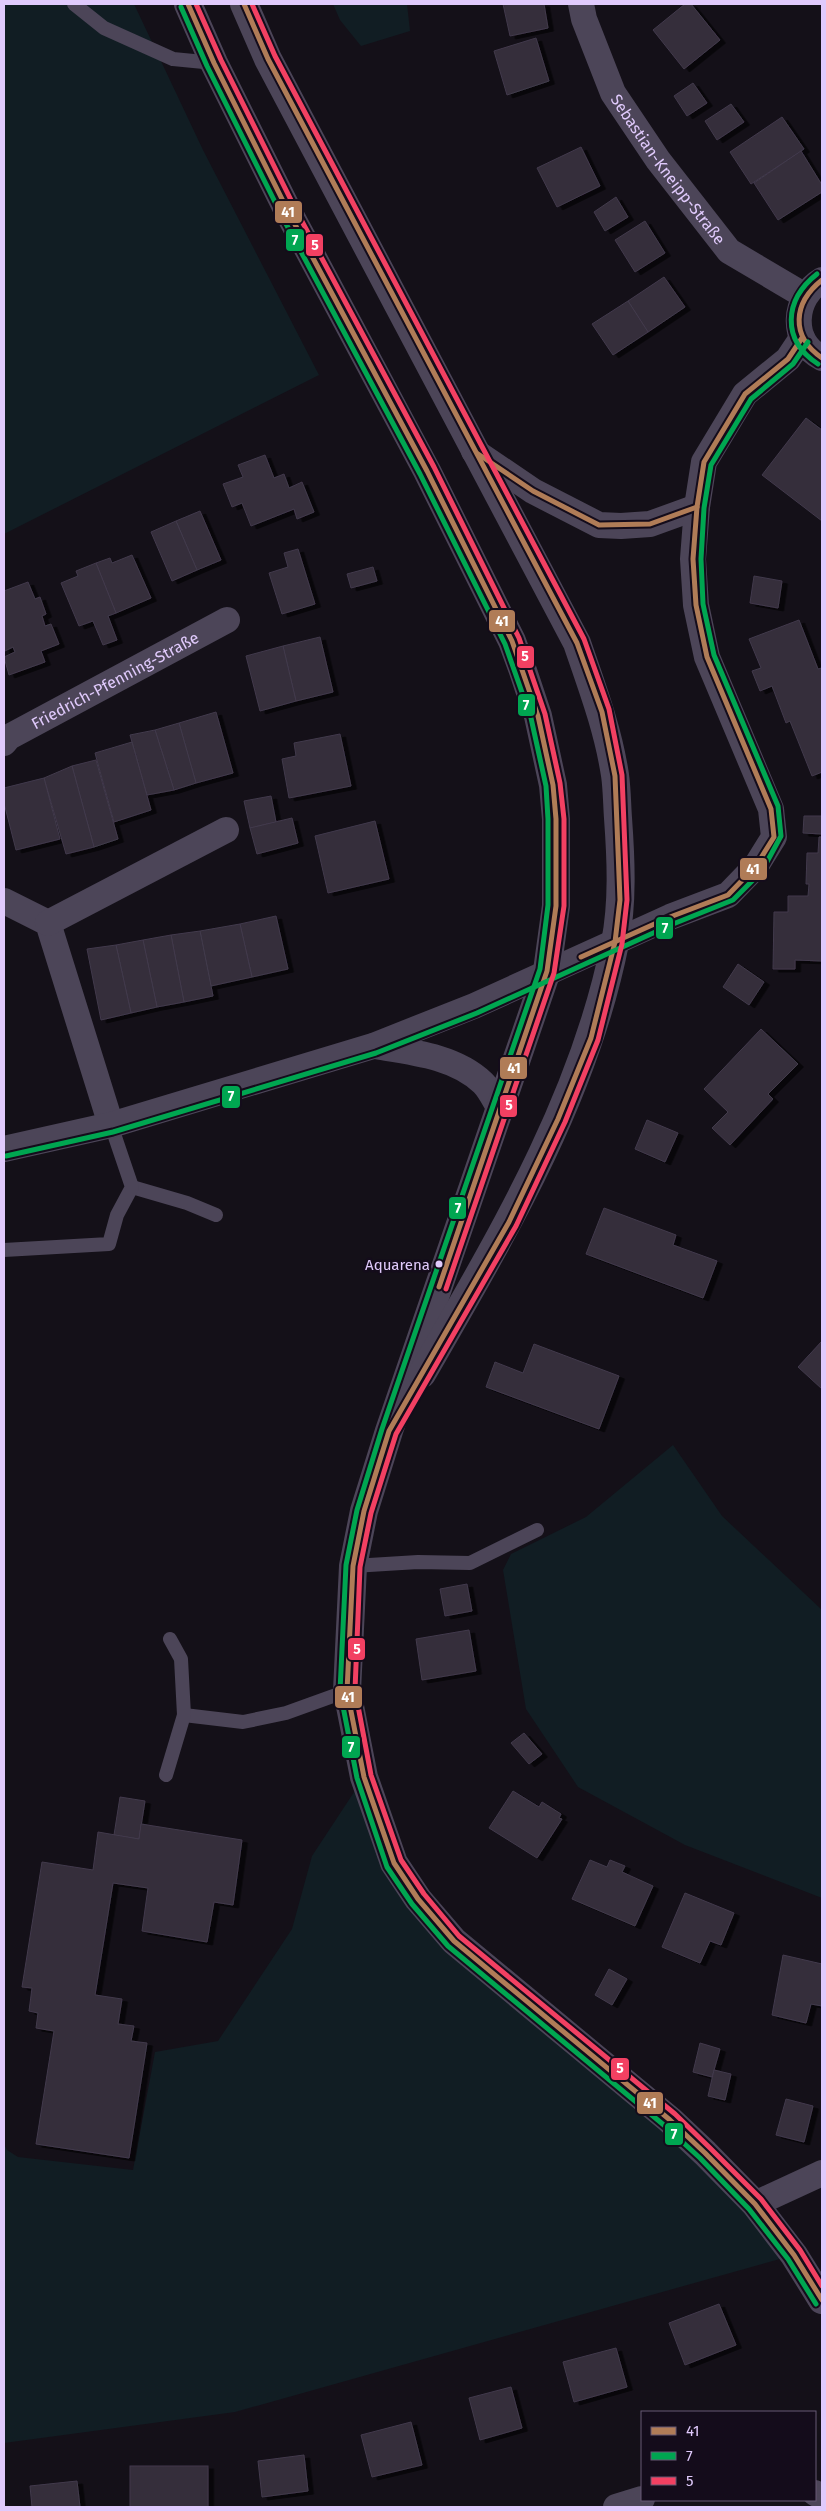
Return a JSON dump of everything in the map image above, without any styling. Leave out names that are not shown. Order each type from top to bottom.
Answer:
[{"type":"street","points":[[188,4],[214,63],[291,217],[427,471],[512,641],[524,670],[538,716],[553,785],[556,819],[556,906],[546,971],[389,1431],[364,1511],[353,1566],[347,1691],[364,1777],[394,1864],[433,1919],[454,1941],[670,2120],[755,2204],[794,2255],[822,2300]]},
{"type":"street","points":[[244,4],[268,59],[577,644],[602,712],[615,776],[619,836],[620,900],[615,942],[591,1038],[558,1119],[509,1222],[389,1431]]},
{"type":"street","name":"Sebastian-Kneipp-Straße","points":[[582,4],[584,18],[613,93],[658,160],[728,251],[813,288]]},
{"type":"street","points":[[813,288],[799,309],[798,324],[802,338],[809,348],[822,359]]},
{"type":"street","points":[[4,1150],[111,1125],[373,1046],[474,1006],[546,971],[678,914],[728,895],[756,866],[774,837],[771,809],[707,657],[696,605],[694,559],[698,506],[704,462],[745,394],[788,359],[802,338]]},
{"type":"street","points":[[788,359],[822,359]]},
{"type":"street","points":[[474,451],[533,490],[599,525],[650,524],[698,506]]},
{"type":"street","name":"Friedrich-Pfenning-Straße","points":[[4,743],[9,737],[227,620]]},
{"type":"street","points":[[48,923],[226,830]]},
{"type":"street","points":[[4,901],[48,923],[111,1125]]},
{"type":"street","points":[[373,1046],[430,1055],[469,1073],[484,1084],[500,1109]]},
{"type":"street","points":[[755,2204],[822,2173]]},
{"type":"street","points":[[616,2507],[641,2500]]},
{"type":"lane","points":[[74,4],[104,28],[173,59],[214,63]]},
{"type":"lane","points":[[4,1250],[109,1244],[117,1215],[132,1187],[111,1125]]},
{"type":"lane","points":[[132,1187],[187,1203],[216,1215]]},
{"type":"lane","points":[[353,1566],[418,1562],[470,1563],[537,1530]]},
{"type":"lane","points":[[166,1775],[184,1716],[181,1659],[170,1639]]},
{"type":"lane","points":[[184,1716],[244,1722],[286,1713],[347,1691]]},
{"type":"shaded area","points":[[4,4],[134,4],[203,150],[319,375],[4,534]]},
{"type":"shaded area","points":[[333,4],[407,4],[410,31],[361,46],[340,20]]},
{"type":"shaded area","points":[[673,1445],[722,1516],[822,1610],[822,1898],[685,1845],[578,1787],[526,1709],[503,1570],[511,1554],[586,1517]]},
{"type":"shaded area","points":[[364,1777],[418,1899],[666,2118],[794,2255],[235,2412],[4,2443],[4,2144],[7,2150],[18,2157],[133,2170],[155,2052],[218,2041],[292,1929],[312,1856]]},
{"type":"building","points":[[503,4],[544,4],[548,28],[510,36]]},
{"type":"building","points":[[685,4],[691,4],[720,40],[684,69],[653,30]]},
{"type":"building","points":[[536,38],[549,81],[507,95],[494,51]]},
{"type":"building","points":[[693,83],[707,103],[687,116],[674,96]]},
{"type":"building","points":[[731,104],[744,122],[717,140],[705,121]]},
{"type":"building","points":[[782,117],[804,149],[751,184],[730,152]]},
{"type":"building","points":[[581,147],[600,186],[557,207],[537,168]]},
{"type":"building","points":[[801,151],[822,185],[822,192],[778,220],[754,183]]},
{"type":"building","points":[[616,197],[628,217],[605,231],[594,212]]},
{"type":"building","points":[[645,221],[665,253],[635,272],[615,240]]},
{"type":"building","points":[[664,277],[685,307],[648,332],[628,301]]},
{"type":"building","points":[[628,301],[648,332],[613,355],[592,324]]},
{"type":"building","points":[[806,418],[822,430],[822,521],[762,475]]},
{"type":"building","points":[[265,455],[274,478],[284,474],[289,488],[302,482],[314,512],[297,519],[294,509],[251,526],[242,503],[232,507],[223,484],[243,477],[238,465]]},
{"type":"building","points":[[200,511],[221,560],[197,570],[176,521]]},
{"type":"building","points":[[176,521],[197,570],[172,581],[151,532]]},
{"type":"building","points":[[298,549],[315,604],[282,614],[269,573],[288,567],[284,553]]},
{"type":"building","points":[[132,555],[151,598],[116,613],[96,563],[110,558],[112,563]]},
{"type":"building","points":[[96,563],[116,613],[108,616],[117,640],[103,645],[93,621],[79,626],[61,583],[78,576],[76,571]]},
{"type":"building","points":[[373,567],[377,581],[351,588],[347,574]]},
{"type":"building","points":[[754,576],[782,581],[778,608],[750,603]]},
{"type":"building","points":[[28,582],[35,599],[40,597],[46,614],[42,616],[45,626],[51,624],[59,644],[41,651],[45,662],[9,675],[4,657],[15,652],[13,647],[5,651],[4,648],[4,591]]},
{"type":"building","points":[[799,620],[818,669],[822,668],[822,772],[812,776],[790,721],[786,723],[772,686],[760,691],[752,671],[761,668],[749,639]]},
{"type":"building","points":[[320,637],[333,692],[296,701],[283,646]]},
{"type":"building","points":[[283,646],[296,701],[260,711],[246,656]]},
{"type":"building","points":[[216,712],[233,773],[196,783],[179,723]]},
{"type":"building","points":[[179,723],[196,783],[174,790],[155,730]]},
{"type":"building","points":[[155,730],[174,790],[147,795],[130,735]]},
{"type":"building","points":[[340,734],[351,786],[289,798],[282,759],[296,756],[294,743]]},
{"type":"building","points":[[132,742],[151,810],[114,822],[95,753]]},
{"type":"building","points":[[96,760],[118,839],[94,847],[72,766]]},
{"type":"building","points":[[72,766],[94,847],[66,854],[44,778]]},
{"type":"building","points":[[44,778],[60,839],[16,850],[4,803],[4,788]]},
{"type":"building","points":[[271,796],[276,822],[250,828],[244,801]]},
{"type":"building","points":[[804,816],[822,816],[822,834],[803,833]]},
{"type":"building","points":[[292,818],[298,843],[257,854],[250,828]]},
{"type":"building","points":[[375,821],[389,879],[328,893],[315,836]]},
{"type":"building","points":[[819,837],[822,837],[822,961],[795,960],[795,969],[773,969],[774,912],[788,912],[788,896],[808,896],[809,884],[806,884],[807,853],[818,853]]},
{"type":"building","points":[[276,916],[288,969],[252,977],[240,924]]},
{"type":"building","points":[[240,924],[252,977],[211,986],[200,931]]},
{"type":"building","points":[[200,931],[213,996],[184,1002],[171,935]]},
{"type":"building","points":[[171,935],[184,1002],[157,1007],[143,940]]},
{"type":"building","points":[[143,940],[157,1007],[131,1013],[116,945]]},
{"type":"building","points":[[116,945],[131,1013],[101,1020],[87,949]]},
{"type":"building","points":[[738,964],[764,982],[749,1005],[723,987]]},
{"type":"building","points":[[761,1029],[798,1064],[768,1094],[773,1099],[730,1145],[712,1128],[728,1112],[704,1089]]},
{"type":"building","points":[[647,1120],[678,1133],[665,1162],[635,1149]]},
{"type":"building","points":[[604,1208],[676,1235],[673,1245],[717,1261],[703,1298],[586,1254]]},
{"type":"building","points":[[822,1341],[822,1389],[798,1367]]},
{"type":"building","points":[[534,1344],[619,1376],[599,1429],[486,1387],[495,1362],[523,1373]]},
{"type":"building","points":[[467,1584],[472,1611],[445,1616],[440,1589]]},
{"type":"building","points":[[469,1630],[476,1671],[422,1680],[416,1639]]},
{"type":"building","points":[[524,1733],[542,1754],[529,1764],[511,1743]]},
{"type":"building","points":[[513,1791],[539,1807],[542,1802],[561,1814],[559,1818],[562,1819],[537,1858],[489,1828]]},
{"type":"building","points":[[120,1797],[145,1801],[139,1839],[114,1835]]},
{"type":"building","points":[[141,1824],[242,1840],[233,1905],[214,1902],[207,1942],[142,1931],[148,1888],[113,1883],[95,1995],[122,1999],[118,2024],[134,2026],[131,2041],[147,2043],[129,2158],[36,2144],[54,2031],[36,2028],[38,2013],[29,2011],[32,1988],[22,1987],[42,1862],[93,1870],[98,1832],[139,1839]]},
{"type":"building","points":[[590,1860],[607,1867],[610,1860],[625,1866],[622,1872],[653,1886],[635,1926],[572,1899]]},
{"type":"building","points":[[685,1893],[734,1913],[721,1945],[710,1941],[700,1963],[662,1947]]},
{"type":"building","points":[[783,1955],[822,1964],[822,2006],[811,2004],[806,2023],[772,2015]]},
{"type":"building","points":[[609,1969],[627,1979],[612,2005],[595,1995]]},
{"type":"building","points":[[700,2043],[720,2049],[712,2077],[693,2072]]},
{"type":"building","points":[[714,2070],[731,2074],[725,2100],[708,2096]]},
{"type":"building","points":[[786,2099],[813,2106],[804,2142],[776,2135]]},
{"type":"building","points":[[719,2304],[736,2345],[685,2365],[669,2323]]},
{"type":"building","points":[[616,2348],[627,2387],[574,2402],[563,2362]]},
{"type":"building","points":[[511,2387],[522,2428],[480,2440],[469,2398]]},
{"type":"building","points":[[411,2422],[422,2465],[372,2477],[361,2435]]},
{"type":"building","points":[[304,2455],[308,2491],[262,2497],[258,2461]]},
{"type":"building","points":[[130,2466],[208,2466],[208,2507],[130,2507]]},
{"type":"building","points":[[77,2481],[80,2507],[32,2507],[30,2486]]},
{"type":"transit line","name":"41","points":[[188,4],[214,63],[291,217],[427,471],[512,641],[538,716],[553,785],[556,819],[556,906],[547,971],[439,1287]]},
{"type":"transit line","name":"5","points":[[196,4],[221,60],[298,214],[434,467],[519,638],[545,714],[560,783],[564,819],[564,906],[554,973],[446,1289]]},
{"type":"transit line","name":"41","points":[[244,4],[268,59],[577,643],[602,712],[615,776],[620,900],[615,942],[591,1038],[558,1119],[509,1222],[389,1431],[364,1511],[353,1566],[347,1691],[364,1777],[394,1863],[418,1899],[454,1941],[670,2120],[705,2153],[755,2204],[794,2255],[822,2300]]},
{"type":"transit line","name":"5","points":[[252,4],[275,56],[584,639],[609,709],[622,775],[627,900],[622,944],[598,1040],[565,1122],[516,1226],[396,1434],[371,1513],[360,1567],[355,1690],[371,1775],[401,1860],[424,1894],[459,1936],[675,2114],[761,2199],[800,2250],[822,2286]]},
{"type":"transit line","name":"7","points":[[181,7],[207,66],[284,220],[420,474],[505,644],[531,718],[546,786],[548,905],[540,969],[382,1429],[357,1510],[346,1565],[340,1691],[357,1778],[387,1867],[412,1904],[448,1946],[665,2126],[700,2158],[749,2209],[788,2259],[816,2304]]},
{"type":"transit line","name":"7","points":[[817,274],[806,284],[798,296],[791,320],[793,332],[798,343],[806,354],[818,364]]},
{"type":"transit line","name":"41","points":[[822,280],[805,299],[799,319],[800,330],[804,340],[822,358]]},
{"type":"transit line","name":"41","points":[[581,957],[670,917],[728,895],[756,866],[774,837],[771,809],[707,657],[696,605],[693,559],[697,507],[704,462],[745,394],[788,359],[802,338]]},
{"type":"transit line","name":"7","points":[[6,1156],[113,1132],[376,1053],[477,1013],[673,924],[733,900],[762,871],[781,836],[778,806],[714,655],[703,604],[701,559],[704,508],[711,465],[751,399],[793,364],[808,342]]},
{"type":"transit line","name":"41","points":[[478,454],[533,491],[599,525],[650,524],[697,507]]},
{"type":"place","name":"Aquarena","points":[[439,1264]]}]
